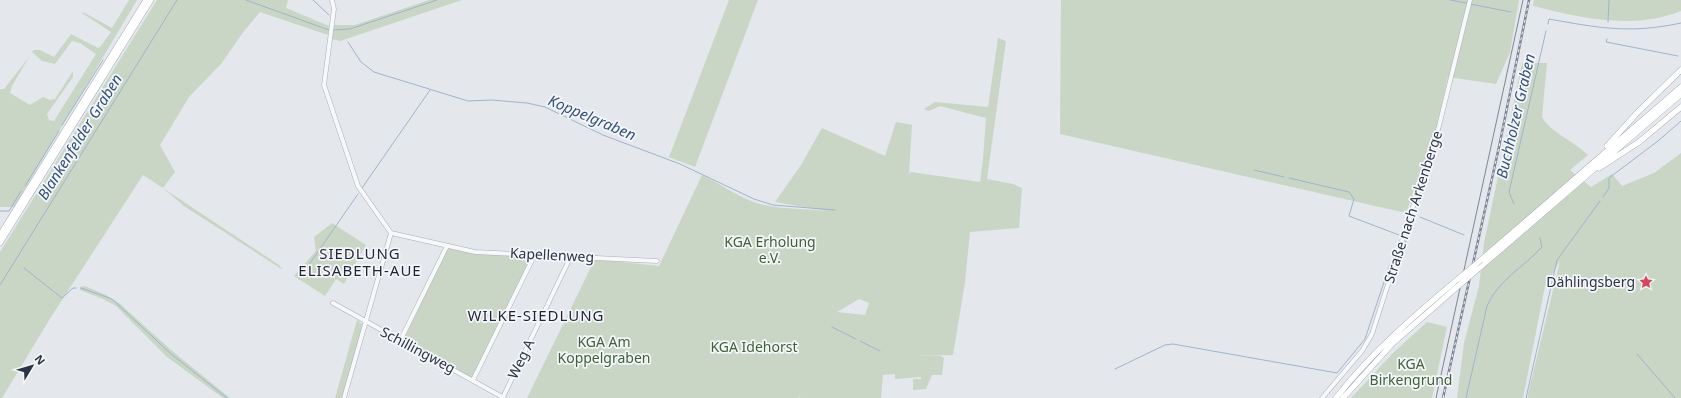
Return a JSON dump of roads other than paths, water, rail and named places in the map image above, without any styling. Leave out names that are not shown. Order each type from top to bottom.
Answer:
[{"type":"highway","points":[[1594,162],[1637,113],[1681,70]]},
{"type":"highway","points":[[1335,398],[1390,339],[1681,87]]},
{"type":"highway","points":[[1343,398],[1393,344],[1456,287],[1681,94]]},
{"type":"highway","points":[[1582,179],[1640,142],[1681,107]]},
{"type":"main road","points":[[0,235],[146,0]]},
{"type":"main road","points":[[0,243],[151,0]]},
{"type":"street","points":[[332,0],[334,9],[324,85],[358,186],[391,233],[344,398]]},
{"type":"street","name":"Straße nach Arkenberge","points":[[1322,398],[1362,351],[1372,334],[1439,126],[1470,0]]},
{"type":"street","name":"Kapellenweg","points":[[391,233],[475,252],[658,261]]},
{"type":"street","points":[[400,341],[447,246]]},
{"type":"street","points":[[473,380],[535,254]]},
{"type":"street","name":"Weg A","points":[[503,398],[571,256]]},
{"type":"street","name":"Schillingweg","points":[[333,303],[503,398]]},
{"type":"waterway","name":"Blankenfelder Graben","points":[[0,285],[177,0]]},
{"type":"waterway","name":"Blankenfelder Graben","points":[[246,0],[329,30]]},
{"type":"waterway","points":[[313,0],[329,15]]},
{"type":"waterway","name":"Blankenfelder Graben","points":[[332,30],[350,29],[437,0]]},
{"type":"waterway","name":"Blankenfelder Graben","points":[[1450,0],[1467,3]]},
{"type":"waterway","points":[[1608,22],[1609,0]]},
{"type":"waterway","name":"Blankenfelder Graben","points":[[1470,4],[1511,12]]},
{"type":"waterway","name":"Blankenfelder Graben","points":[[1548,24],[1549,19],[1599,27],[1630,29],[1681,23]]},
{"type":"waterway","name":"Buchholzer Graben","points":[[1514,204],[1509,192],[1546,31]]},
{"type":"waterway","points":[[1607,39],[1606,42],[1678,56]]},
{"type":"waterway","name":"Koppelgraben","points":[[348,42],[361,62],[374,72],[468,101],[492,100],[527,103],[545,107],[603,135],[680,164],[754,199],[773,205],[835,210]]},
{"type":"waterway","points":[[62,125],[103,60]]},
{"type":"waterway","points":[[362,188],[430,90]]},
{"type":"waterway","points":[[1603,197],[1609,188],[1609,178],[1658,141],[1681,121]]},
{"type":"waterway","points":[[25,186],[59,131]]},
{"type":"waterway","points":[[1254,170],[1284,177]]},
{"type":"waterway","points":[[1289,178],[1349,192],[1354,199],[1349,216],[1399,235]]},
{"type":"waterway","points":[[0,211],[9,211],[21,191]]},
{"type":"waterway","points":[[299,279],[358,194]]},
{"type":"waterway","points":[[1526,398],[1557,260],[1600,201]]},
{"type":"waterway","points":[[1399,261],[1414,218],[1417,216]]},
{"type":"waterway","points":[[1420,217],[1464,235]]},
{"type":"waterway","name":"Buchholzer Graben","points":[[1466,398],[1487,306],[1504,281],[1542,247],[1540,238]]},
{"type":"waterway","points":[[1115,369],[1165,345],[1173,344],[1337,373],[1365,339],[1390,264]]},
{"type":"waterway","points":[[24,268],[62,298],[73,288],[76,288]]},
{"type":"waterway","points":[[81,288],[112,299],[170,353],[227,398]]},
{"type":"waterway","points":[[832,327],[856,339]]},
{"type":"waterway","points":[[860,341],[880,351]]},
{"type":"waterway","points":[[1637,354],[1675,398]]},
{"type":"tram line","points":[[1436,398],[1523,0]]},
{"type":"railway","points":[[1443,398],[1499,147],[1529,0]]},
{"type":"place","name":"Dählingsberg","points":[[1646,282]]},
{"type":"district","name":"SIEDLUNG ELISABETH-AUE","points":[[360,262]]},
{"type":"district","name":"WILKE-SIEDLUNG","points":[[536,316]]},
{"type":"park label","name":"KGA Erholung e.V.","points":[[770,250]]},
{"type":"park label","name":"KGA Idehorst","points":[[754,347]]},
{"type":"park label","name":"KGA Am Koppelgraben","points":[[604,350]]},
{"type":"park label","name":"KGA Birkengrund","points":[[1411,372]]}]
